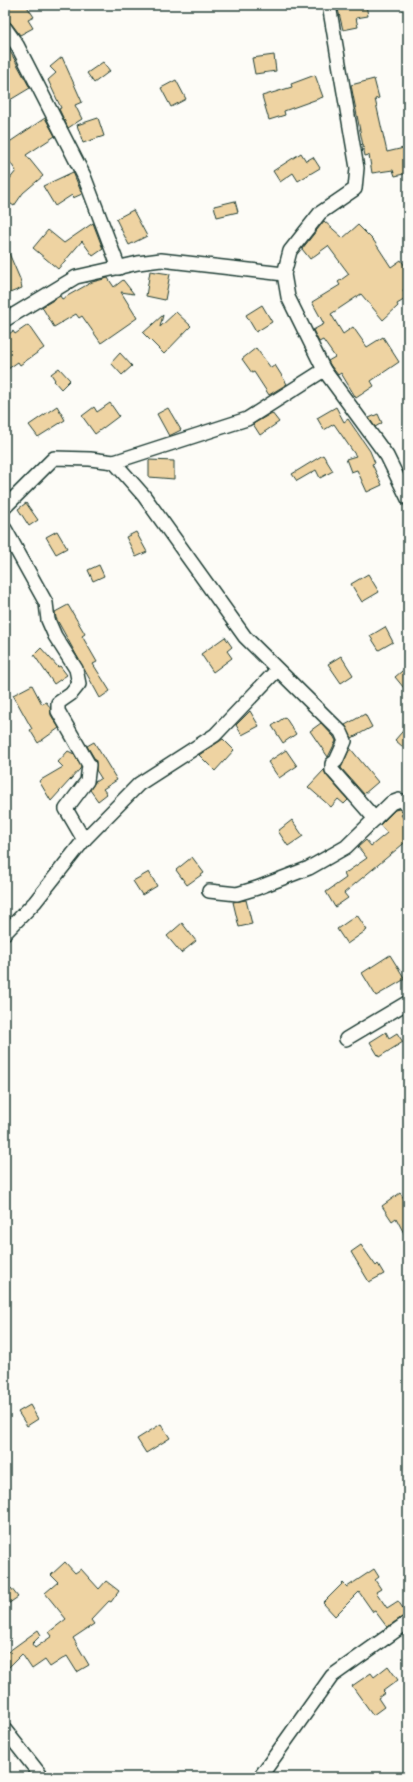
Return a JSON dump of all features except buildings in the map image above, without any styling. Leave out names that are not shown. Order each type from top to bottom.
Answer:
[{"type":"street","points":[[329,5],[357,168],[355,189],[320,214],[290,251],[284,274],[288,297],[324,370],[387,456],[408,499]]},
{"type":"street","points":[[5,28],[17,45],[84,176],[119,268]]},
{"type":"street","points":[[5,320],[76,277],[161,260],[284,274]]},
{"type":"street","points":[[5,507],[54,458],[90,459],[114,462],[247,419],[324,370]]},
{"type":"street","points":[[114,462],[144,496],[245,637],[277,670],[334,723],[341,732],[345,741],[336,761],[332,764],[332,770],[374,819]]},
{"type":"street","points":[[5,529],[46,603],[48,620],[55,636],[76,669],[79,684],[71,694],[58,703],[58,711],[89,766],[87,781],[66,809],[84,840]]},
{"type":"street","points":[[5,933],[36,902],[84,840],[139,784],[215,735],[277,670]]},
{"type":"street","points":[[208,891],[237,894],[258,888],[310,868],[346,847],[391,803],[399,800],[404,802],[408,807]]},
{"type":"street","points":[[346,1039],[408,1002]]},
{"type":"street","points":[[260,1777],[332,1676],[408,1622]]},
{"type":"street","points":[[5,1730],[42,1777]]}]
